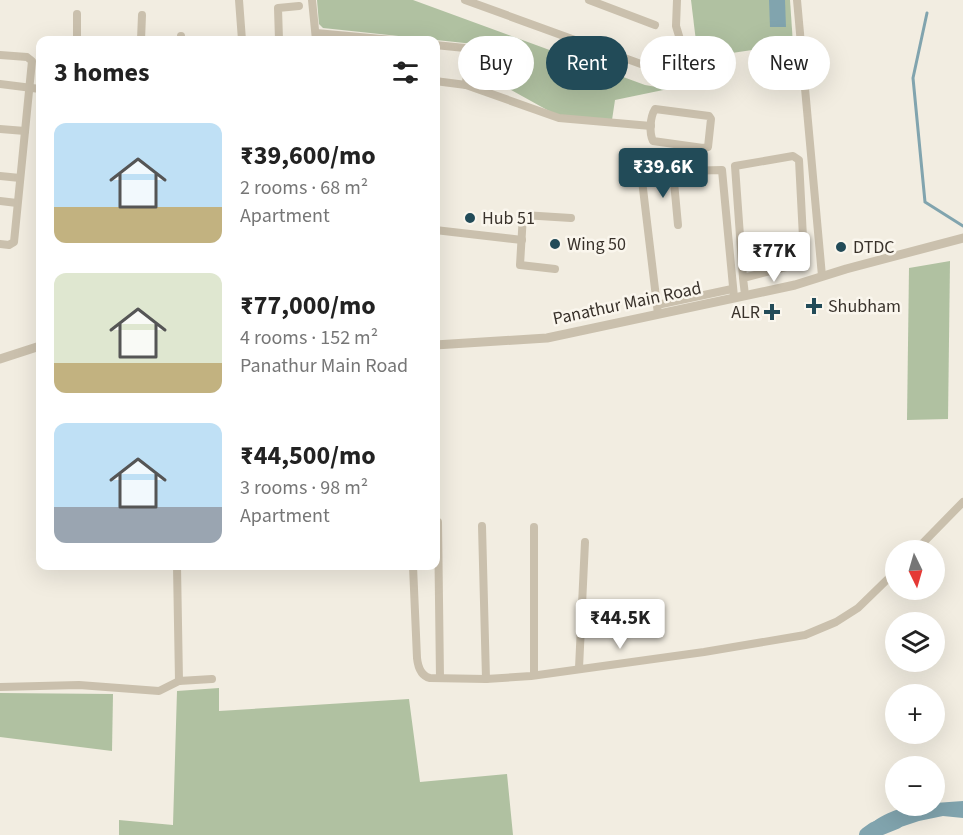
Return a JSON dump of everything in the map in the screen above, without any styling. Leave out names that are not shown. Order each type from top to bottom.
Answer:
[{"type":"street","points":[[239,0],[242,36]]},
{"type":"street","points":[[312,0],[316,36]]},
{"type":"street","points":[[465,0],[674,75],[682,56],[682,46],[676,26],[677,0]]},
{"type":"street","points":[[589,0],[655,24]]},
{"type":"street","points":[[797,0],[822,276]]},
{"type":"street","points":[[279,36],[278,8],[299,6]]},
{"type":"street","points":[[77,14],[77,36]]},
{"type":"street","points":[[141,36],[142,15]]},
{"type":"street","points":[[440,46],[458,47]]},
{"type":"street","points":[[0,55],[32,61],[14,242],[9,245],[0,244]]},
{"type":"street","points":[[440,82],[458,85]]},
{"type":"street","points":[[0,84],[36,89]]},
{"type":"street","points":[[478,90],[559,118],[651,126]]},
{"type":"street","points":[[655,109],[706,115],[711,119],[709,144],[703,148],[654,142],[651,139],[651,126],[655,109]]},
{"type":"street","points":[[0,129],[25,131]]},
{"type":"street","points":[[743,278],[798,264],[804,257],[799,160],[794,156],[735,166],[743,278],[745,295]]},
{"type":"street","points":[[658,310],[640,172],[722,170],[733,293]]},
{"type":"street","points":[[673,171],[678,225]]},
{"type":"street","points":[[0,176],[20,178]]},
{"type":"street","points":[[0,201],[17,202]]},
{"type":"street","points":[[555,269],[520,266],[523,215],[572,218]]},
{"type":"street","points":[[440,231],[522,240]]},
{"type":"street","name":"Panathur Main Road","points":[[440,345],[547,338],[733,293],[745,295],[795,285],[963,238]]},
{"type":"street","points":[[0,359],[36,347]]},
{"type":"street","points":[[926,540],[963,502]]},
{"type":"street","points":[[482,526],[486,679]]},
{"type":"street","points":[[534,527],[534,675]]},
{"type":"street","points":[[579,668],[585,542]]},
{"type":"street","points":[[177,570],[179,681]]},
{"type":"street","points":[[413,570],[418,665],[425,677],[441,678],[486,679],[534,675],[704,652],[805,635],[836,622],[858,608],[885,582]]},
{"type":"street","points":[[439,570],[441,678]]},
{"type":"street","points":[[0,687],[79,685],[159,691],[179,681],[212,680]]},
{"type":"green space","points":[[317,0],[413,0],[511,36],[458,36],[458,42],[440,40],[440,36],[398,36],[323,28],[319,24]]},
{"type":"green space","points":[[691,0],[790,0],[792,36],[748,36],[748,51],[736,52],[736,36],[695,36]]},
{"type":"green space","points":[[534,44],[546,49],[546,90],[628,90],[628,79],[640,83],[640,90],[663,90],[615,100],[612,120],[558,116],[511,90],[534,90]]},
{"type":"green space","points":[[950,261],[948,419],[907,420],[909,268]]},
{"type":"green space","points":[[219,688],[219,711],[409,699],[420,782],[507,774],[513,835],[119,835],[119,820],[173,825],[177,691]]},
{"type":"green space","points":[[0,693],[113,694],[112,751],[0,737]]},
{"type":"water","points":[[769,0],[785,0],[786,27],[770,27]]},
{"type":"water","points":[[963,801],[963,818],[943,816],[945,816],[945,802]]},
{"type":"water","points":[[885,815],[943,816],[919,821],[877,835],[873,822]]},
{"type":"waterway","points":[[927,13],[913,78],[925,202],[963,226]]},
{"type":"waterway","points":[[867,835],[896,821]]},
{"type":"place","name":"Hub 51","points":[[470,218]]},
{"type":"place","name":"Wing 50","points":[[555,244]]},
{"type":"place","name":"DTDC","points":[[841,247]]},
{"type":"place","name":"Shubham","points":[[814,306]]},
{"type":"place","name":"ALR","points":[[772,312]]}]
